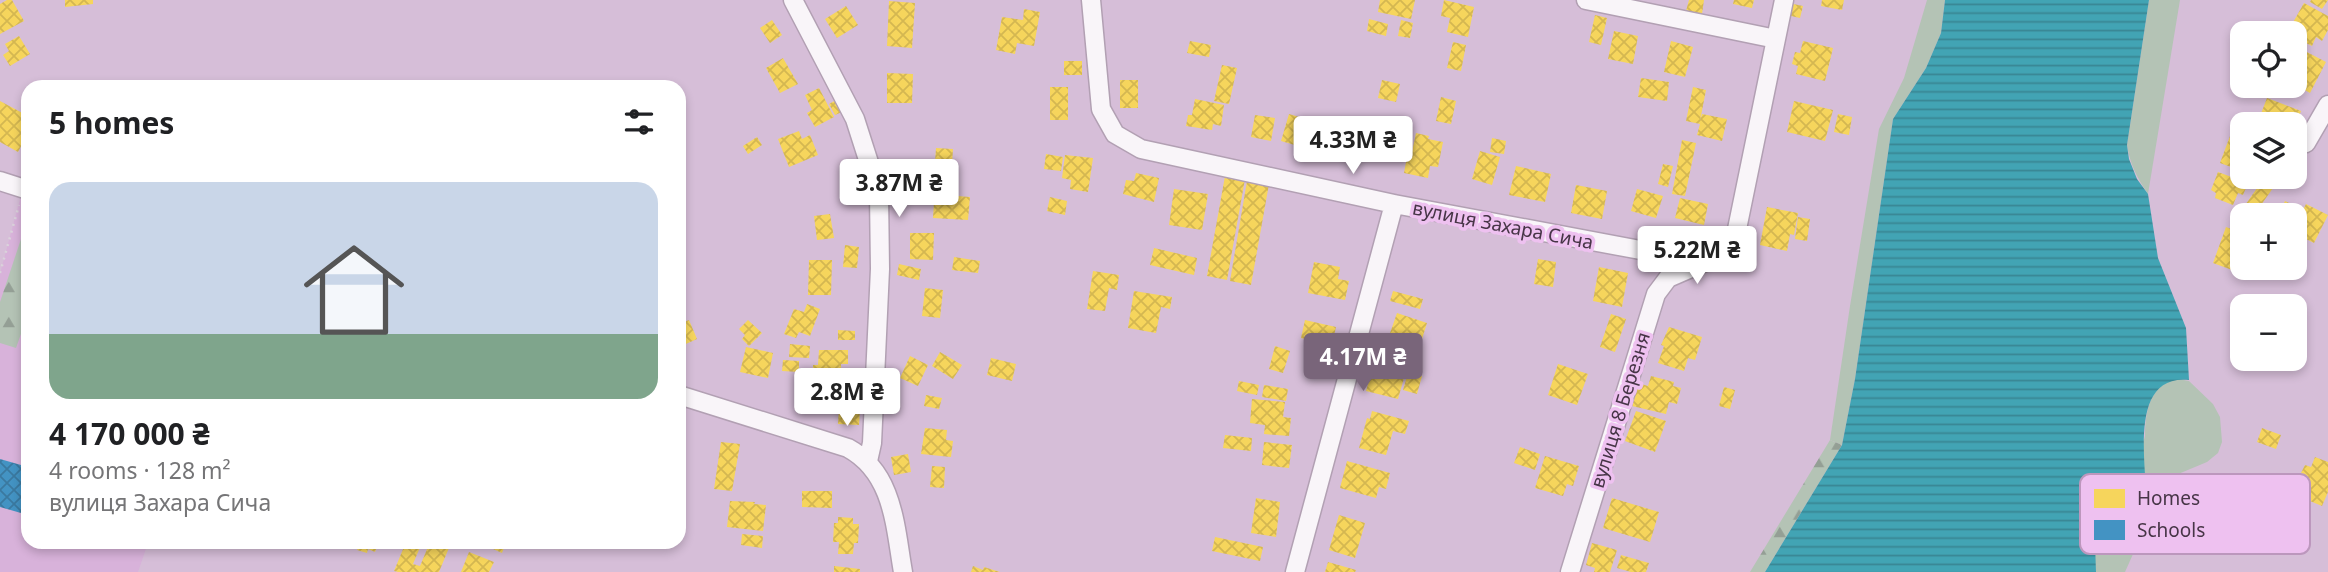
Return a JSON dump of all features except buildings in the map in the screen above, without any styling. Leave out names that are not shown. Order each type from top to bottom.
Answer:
[{"type":"street","points":[[793,0],[855,118],[879,194],[880,282],[872,443],[868,461]]},
{"type":"street","name":"вулиця Захара Сича","points":[[1091,0],[1101,109],[1115,134],[1142,149],[1394,204],[1651,252],[1694,267]]},
{"type":"street","points":[[1586,0],[1776,39]]},
{"type":"street","name":"вулиця 8 Березня","points":[[1570,572],[1656,294],[1668,278],[1721,255],[1736,234],[1784,0]]},
{"type":"street","points":[[2307,140],[2328,105]]},
{"type":"street","points":[[0,181],[21,187]]},
{"type":"street","name":"вулиця Захара Сича","points":[[1295,572],[1394,204]]},
{"type":"street","points":[[686,397],[848,449],[868,461],[888,494],[903,572]]},
{"type":"path","points":[[0,273],[21,205]]},
{"type":"shaded area","points":[[21,195],[21,549],[146,549],[138,572],[0,572],[0,274]]},
{"type":"green space","points":[[1927,0],[1945,0],[1941,33],[1926,68],[1893,119],[1855,379],[1842,445],[1830,440],[1879,129],[1904,78]]},
{"type":"green space","points":[[2149,0],[2180,0],[2148,194],[2134,171],[2127,145]]},
{"type":"green space","points":[[21,239],[21,334],[16,348],[0,343],[0,302]]},
{"type":"green space","points":[[2169,381],[2189,381],[2213,404],[2220,417],[2222,442],[2218,453],[2207,462],[2178,474],[2134,474],[2145,436],[2151,400],[2155,392]]},
{"type":"green space","points":[[1830,440],[1842,445],[1765,572],[1750,572]]},
{"type":"green space","points":[[2133,554],[2125,572],[2096,572],[2095,555]]},
{"type":"water","points":[[1945,0],[2149,0],[2127,145],[2137,179],[2148,194],[2158,258],[2186,328],[2189,380],[2170,382],[2158,390],[2150,403],[2145,420],[2145,474],[2080,474],[2080,554],[2095,554],[2096,572],[1765,572],[1842,445],[1855,379],[1893,119],[1926,68],[1941,33]]}]
